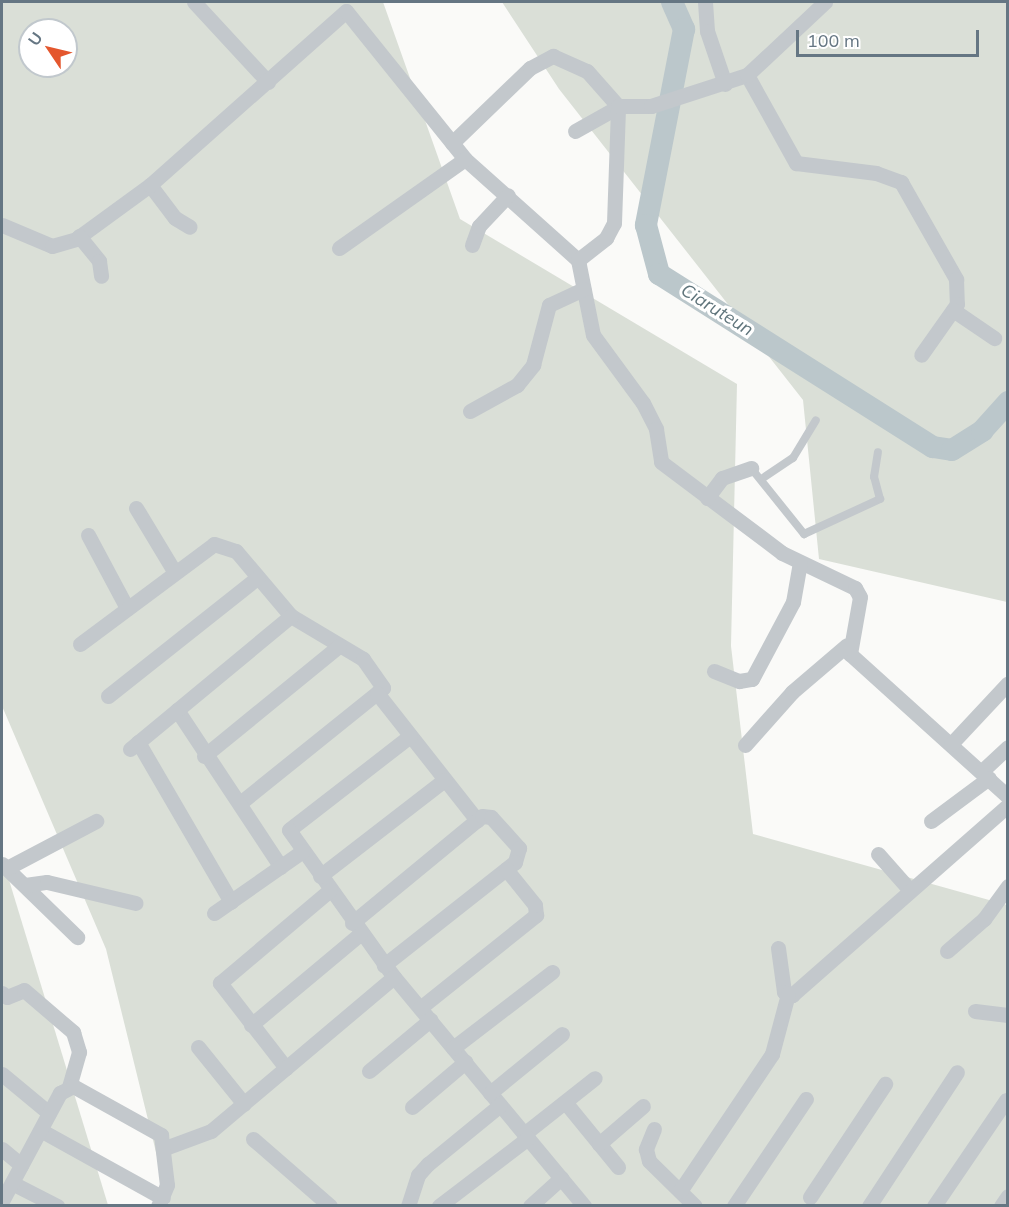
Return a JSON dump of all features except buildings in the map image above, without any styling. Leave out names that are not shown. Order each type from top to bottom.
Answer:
[{"type":"street","points":[[194,2],[268,82]]},
{"type":"street","points":[[705,2],[707,31],[725,84]]},
{"type":"street","points":[[575,131],[617,107],[651,106],[691,95],[747,75],[825,2]]},
{"type":"street","points":[[2,225],[52,246],[79,236],[150,185],[268,82],[343,6],[465,159],[508,195],[578,260],[593,335],[643,403],[656,429],[661,462],[707,498],[800,563],[855,588],[860,597],[847,645],[792,692],[745,745]]},
{"type":"street","points":[[452,143],[542,59],[574,61],[617,107],[614,223],[606,238],[578,260]]},
{"type":"street","points":[[747,75],[796,163],[876,173],[900,182],[956,279],[953,310],[921,355]]},
{"type":"street","points":[[339,248],[465,159]]},
{"type":"street","points":[[150,185],[175,218],[190,227]]},
{"type":"street","points":[[472,245],[479,226],[508,195]]},
{"type":"street","points":[[79,236],[104,266]]},
{"type":"street","points":[[470,411],[517,385],[533,365],[549,305],[584,289]]},
{"type":"street","points":[[953,310],[994,338]]},
{"type":"street","points":[[707,498],[722,478],[751,468]]},
{"type":"street","points":[[136,508],[174,571]]},
{"type":"street","points":[[88,535],[127,608]]},
{"type":"street","points":[[80,644],[174,571],[214,544],[236,551],[291,616],[363,659],[382,680],[377,693],[240,802]]},
{"type":"street","points":[[714,671],[739,681],[753,679],[793,602],[800,563]]},
{"type":"street","points":[[108,696],[258,576]]},
{"type":"street","points":[[231,902],[134,746],[291,616]]},
{"type":"street","points":[[847,645],[869,677],[951,744],[1008,797]]},
{"type":"street","points":[[204,756],[339,646]]},
{"type":"street","points":[[951,744],[1008,683]]},
{"type":"street","points":[[377,693],[477,820]]},
{"type":"street","points":[[177,710],[204,756],[240,802],[281,867]]},
{"type":"street","points":[[410,736],[289,830],[356,928],[389,971],[584,1206]]},
{"type":"street","points":[[931,821],[985,774],[1008,747]]},
{"type":"street","points":[[320,876],[444,780]]},
{"type":"street","points":[[788,994],[1008,805]]},
{"type":"street","points":[[165,1148],[211,1131],[244,1104],[286,1068],[389,971],[506,869],[518,857],[519,848],[488,814],[477,820],[251,1025]]},
{"type":"street","points":[[77,937],[4,866],[96,821]]},
{"type":"street","points":[[214,913],[303,851]]},
{"type":"street","points":[[878,854],[909,889]]},
{"type":"street","points":[[420,1008],[536,915],[535,905],[506,869]]},
{"type":"street","points":[[25,885],[47,882],[136,903]]},
{"type":"street","points":[[947,951],[984,919],[1008,886]]},
{"type":"street","points":[[286,1068],[221,988],[224,977],[330,890]]},
{"type":"street","points":[[680,1191],[772,1054],[788,994],[778,948]]},
{"type":"street","points":[[453,1048],[552,972]]},
{"type":"street","points":[[2,993],[7,997],[24,990],[73,1032],[79,1052],[69,1087],[49,1113],[42,1131],[2,1201]]},
{"type":"street","points":[[975,1011],[1008,1015]]},
{"type":"street","points":[[369,1071],[430,1020]]},
{"type":"street","points":[[490,1093],[562,1034]]},
{"type":"street","points":[[198,1047],[244,1104]]},
{"type":"street","points":[[412,1107],[465,1062]]},
{"type":"street","points":[[869,1206],[957,1072]]},
{"type":"street","points":[[2,1074],[49,1113]]},
{"type":"street","points":[[439,1206],[595,1078]]},
{"type":"street","points":[[813,1203],[885,1084]]},
{"type":"street","points":[[42,1131],[161,1202],[165,1148],[152,1127],[69,1087]]},
{"type":"street","points":[[734,1206],[806,1099]]},
{"type":"street","points":[[934,1206],[1006,1100]]},
{"type":"street","points":[[565,1102],[618,1167]]},
{"type":"street","points":[[408,1206],[418,1175],[428,1164],[500,1105]]},
{"type":"street","points":[[599,1144],[643,1106]]},
{"type":"street","points":[[654,1129],[646,1149],[649,1161],[695,1206]]},
{"type":"street","points":[[253,1139],[330,1206]]},
{"type":"street","points":[[2,1149],[21,1165]]},
{"type":"street","points":[[530,1206],[561,1178]]},
{"type":"street","points":[[12,1183],[57,1206]]},
{"type":"street","points":[[1001,1206],[1008,1196]]},
{"type":"lane","points":[[763,478],[793,458],[816,420]]},
{"type":"lane","points":[[751,468],[763,478],[804,534],[880,499],[874,477],[878,452]]},
{"type":"shaded area","points":[[2,2],[383,2],[460,219],[737,384],[731,646],[753,834],[1007,905],[1007,1205],[169,1205],[106,949],[2,706]]},
{"type":"shaded area","points":[[502,2],[1007,2],[1007,602],[819,559],[803,400],[559,89]]},
{"type":"shaded area","points":[[2,857],[108,1205],[2,1205]]},
{"type":"waterway","name":"Ciaruteun","points":[[672,2],[684,29],[646,225],[659,274],[933,447],[952,450],[982,431],[1008,402]]}]
